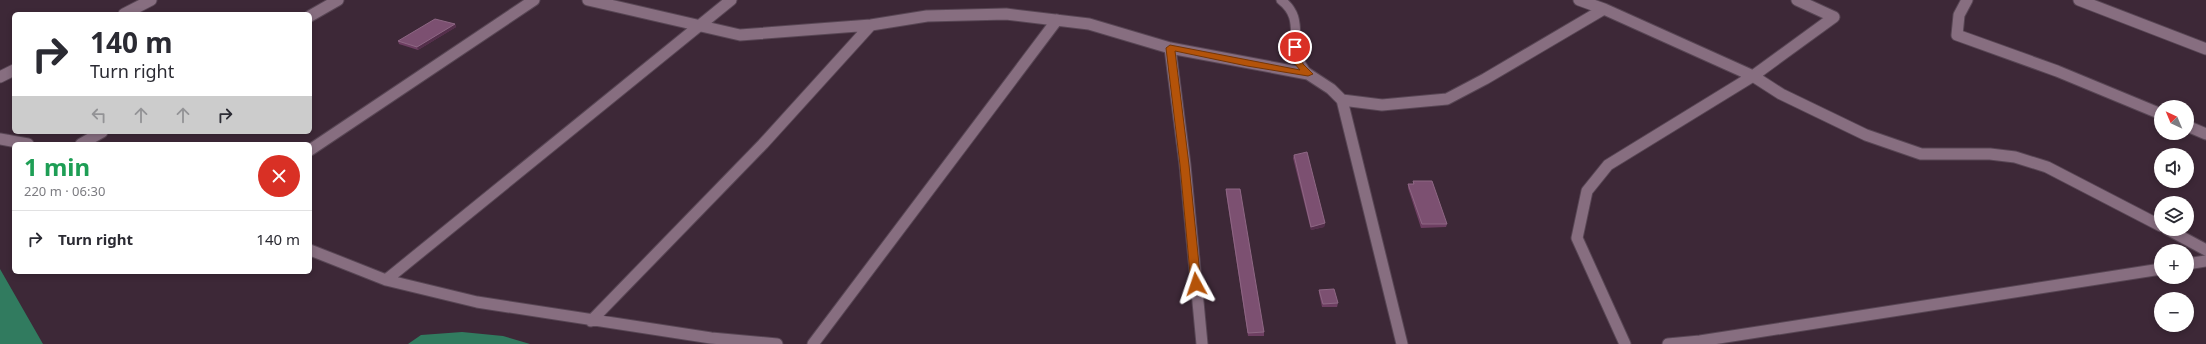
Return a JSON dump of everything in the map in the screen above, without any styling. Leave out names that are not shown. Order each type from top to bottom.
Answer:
[{"type":"street","points":[[128,12],[151,0]]},
{"type":"street","points":[[312,15],[338,0]]},
{"type":"street","points":[[312,149],[534,0]]},
{"type":"street","points":[[588,0],[740,35],[871,25],[927,16],[1006,14],[1089,24],[1170,48],[1247,64],[1308,74],[1332,89],[1342,100],[1402,344]]},
{"type":"street","points":[[386,280],[731,0]]},
{"type":"street","points":[[1579,0],[1604,9],[1753,76],[1788,97],[1866,134],[1896,146],[1921,154],[1990,154],[2015,157],[2047,167],[2154,222]]},
{"type":"street","points":[[1625,344],[1577,238],[1587,191],[1608,165],[1753,76],[1834,16],[1797,0]]},
{"type":"street","points":[[1967,0],[1959,15],[1957,34],[2057,71],[2154,111]]},
{"type":"street","points":[[2079,0],[2206,48]]},
{"type":"street","points":[[1342,100],[1382,105],[1447,99],[1485,79],[1604,9]]},
{"type":"street","points":[[813,344],[1057,20]]},
{"type":"street","points":[[591,321],[762,144],[871,25]]},
{"type":"street","points":[[1170,48],[1185,165],[1202,344]]},
{"type":"street","points":[[0,77],[12,71]]},
{"type":"street","points":[[2194,129],[2206,134]]},
{"type":"street","points":[[84,142],[98,134]]},
{"type":"street","points":[[0,139],[17,142]]},
{"type":"street","points":[[2180,236],[2206,250]]},
{"type":"street","points":[[312,251],[386,280],[476,302],[591,321],[711,338],[777,344]]},
{"type":"street","points":[[2194,263],[2206,261]]},
{"type":"street","points":[[1668,344],[1708,340],[2154,270]]},
{"type":"lane","points":[[1281,0],[1294,13],[1298,22],[1295,47],[1299,64],[1308,74]]},
{"type":"shaded area","points":[[0,269],[43,344],[0,344]]},
{"type":"shaded area","points":[[462,332],[503,336],[530,344],[408,344],[421,335]]},
{"type":"building","points":[[435,19],[455,24],[417,47],[398,41]]},
{"type":"building","points":[[1307,152],[1325,223],[1311,227],[1294,155]]},
{"type":"building","points":[[1413,181],[1432,181],[1447,224],[1422,224],[1408,184],[1414,184]]},
{"type":"building","points":[[1226,189],[1240,189],[1264,332],[1248,333]]},
{"type":"building","points":[[1334,289],[1338,303],[1323,304],[1319,290]]},
{"type":"route","points":[[1196,284],[1185,165],[1170,48],[1247,64],[1308,74],[1299,64],[1295,47]]}]
